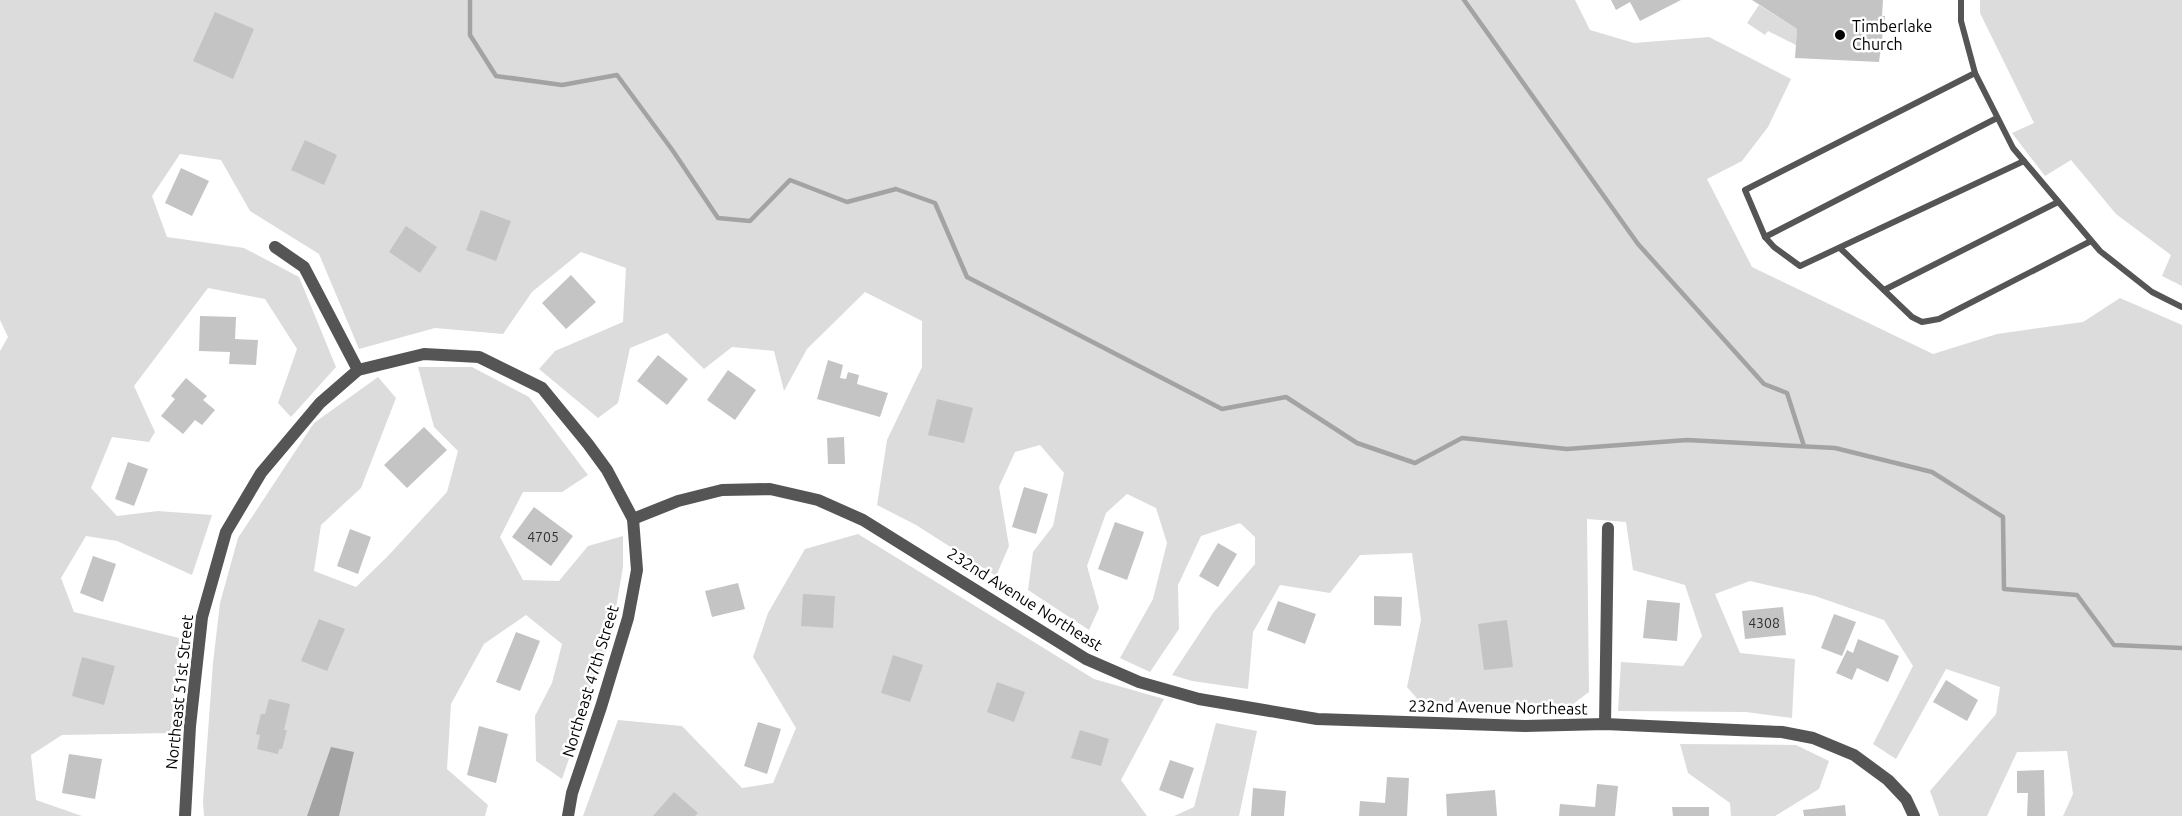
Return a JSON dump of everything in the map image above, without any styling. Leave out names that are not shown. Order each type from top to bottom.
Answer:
[{"type":"street","points":[[274,247],[304,267],[358,370],[424,354],[479,357],[542,388],[607,470],[633,519]]},
{"type":"street","name":"Northeast 51st Street","points":[[185,816],[190,726],[202,617],[226,532],[261,473],[320,403],[358,370]]},
{"type":"street","name":"232nd Avenue Northeast","points":[[633,519],[678,501],[722,490],[770,489],[818,500],[863,520],[1086,659],[1139,682],[1199,699],[1317,719],[1525,726],[1605,724],[1782,732],[1813,738],[1854,755],[1888,780],[1906,799],[1914,816]]},
{"type":"street","name":"Northeast 47th Street","points":[[568,816],[572,793],[628,618],[637,570],[633,519]]},
{"type":"street","points":[[1605,724],[1608,528]]},
{"type":"lane","points":[[1961,0],[1961,21],[1975,73],[2013,148],[2100,251],[2152,292],[2182,307]]},
{"type":"lane","points":[[1975,73],[1745,190],[1765,237],[1774,247],[1800,266],[2024,161]]},
{"type":"lane","points":[[1765,237],[1997,118]]},
{"type":"lane","points":[[1884,290],[2058,202]]},
{"type":"lane","points":[[1840,248],[1916,320],[1930,322],[2091,241]]},
{"type":"shaded area","points":[[0,0],[1575,0],[1590,30],[1634,43],[1709,37],[1791,79],[1768,127],[1742,161],[1707,179],[1752,267],[1933,354],[1997,334],[2083,322],[2120,298],[2182,325],[2182,816],[2063,816],[2073,794],[2067,751],[2017,752],[1987,816],[1939,816],[1930,791],[1996,714],[2000,687],[1946,669],[1896,759],[1873,744],[1913,666],[1884,620],[1815,596],[1750,581],[1715,594],[1740,653],[1795,659],[1792,718],[1746,712],[1618,711],[1621,662],[1683,666],[1702,636],[1685,585],[1633,570],[1626,522],[1587,519],[1589,692],[1573,704],[1420,702],[1407,687],[1421,620],[1412,553],[1360,555],[1330,593],[1280,585],[1253,632],[1248,689],[1192,681],[1172,675],[1213,613],[1255,564],[1255,537],[1240,523],[1201,536],[1178,585],[1179,629],[1150,672],[1120,658],[1153,599],[1167,543],[1156,508],[1127,494],[1106,513],[1087,566],[1099,608],[1089,630],[1028,590],[1033,552],[1053,526],[1064,473],[1040,445],[1015,452],[999,487],[1009,546],[996,576],[916,525],[877,505],[887,440],[922,367],[922,321],[865,292],[807,349],[784,391],[774,351],[732,347],[704,369],[667,333],[630,348],[618,403],[598,418],[539,369],[555,351],[623,322],[626,268],[581,252],[532,292],[503,334],[435,328],[359,349],[319,254],[250,211],[221,160],[180,154],[152,196],[167,237],[244,248],[299,277],[336,367],[291,417],[278,403],[297,349],[265,299],[208,288],[134,386],[155,432],[149,442],[112,437],[91,488],[117,516],[158,511],[212,515],[192,575],[117,541],[86,536],[61,578],[74,612],[179,638],[171,733],[62,735],[31,755],[36,800],[82,816],[0,816],[0,351],[8,337],[0,320]]},
{"type":"shaded area","points":[[1980,0],[2182,0],[2182,286],[2162,276],[2171,255],[2116,214],[2071,160],[2045,176],[2012,133],[2034,123],[1980,13]]},
{"type":"shaded area","points":[[1759,5],[1797,29],[1796,45],[1768,31],[1765,35],[1747,23]]},
{"type":"shaded area","points":[[418,367],[472,367],[529,397],[588,475],[562,492],[523,492],[500,537],[523,580],[559,581],[588,546],[623,536],[623,567],[611,637],[562,779],[536,761],[535,716],[552,683],[562,644],[526,615],[484,644],[451,704],[447,769],[488,805],[485,816],[204,816],[203,801],[213,663],[220,603],[238,538],[314,423],[378,377],[396,398],[361,488],[321,525],[314,571],[356,587],[447,492],[458,451],[434,427]]},
{"type":"shaded area","points":[[858,534],[1094,679],[1164,699],[1121,780],[1147,816],[583,816],[618,720],[682,726],[742,788],[773,783],[796,728],[753,657],[768,613],[805,549]]},
{"type":"shaded area","points":[[1216,723],[1257,731],[1239,816],[1174,816],[1194,807]]},
{"type":"shaded area","points":[[1680,744],[1796,745],[1829,761],[1819,789],[1775,816],[1731,816],[1730,803],[1688,773]]},
{"type":"shaded area","points":[[331,747],[354,752],[339,816],[307,816]]},
{"type":"building","points":[[1611,0],[1681,0],[1640,21],[1630,2],[1616,10]]},
{"type":"building","name":"Timberlake Church","points":[[1752,0],[1883,0],[1882,16],[1885,16],[1879,62],[1795,58],[1797,29]]},
{"type":"building","points":[[215,12],[254,29],[233,79],[193,61]]},
{"type":"building","points":[[305,140],[337,155],[324,185],[291,170]]},
{"type":"building","points":[[181,168],[209,181],[192,216],[165,203]]},
{"type":"building","points":[[481,210],[511,221],[496,261],[466,250]]},
{"type":"building","points":[[406,226],[437,247],[420,273],[389,252]]},
{"type":"building","points":[[571,275],[596,302],[566,329],[542,303]]},
{"type":"building","points":[[200,316],[236,317],[235,339],[258,340],[256,365],[229,364],[230,352],[199,351]]},
{"type":"building","points":[[658,355],[688,379],[667,405],[637,381]]},
{"type":"building","points":[[828,360],[843,365],[840,378],[846,379],[848,372],[859,375],[857,384],[888,393],[880,417],[817,399]]},
{"type":"building","points":[[728,370],[756,390],[735,420],[707,400]]},
{"type":"building","points":[[186,378],[207,396],[203,400],[215,410],[202,425],[195,420],[183,434],[161,416],[175,399],[171,396]]},
{"type":"building","points":[[937,399],[973,408],[964,443],[928,435]]},
{"type":"building","points":[[424,427],[447,450],[407,488],[384,465]]},
{"type":"building","points":[[844,437],[845,464],[828,464],[827,438]]},
{"type":"building","points":[[128,462],[148,469],[134,506],[115,499]]},
{"type":"building","points":[[1024,487],[1048,494],[1036,534],[1012,527]]},
{"type":"building","points":[[534,507],[573,536],[551,566],[512,537]]},
{"type":"building","points":[[1115,522],[1144,532],[1127,580],[1098,569]]},
{"type":"building","points":[[350,529],[371,537],[358,574],[337,566]]},
{"type":"building","points":[[1218,543],[1237,554],[1218,587],[1199,576]]},
{"type":"building","points":[[93,556],[116,564],[103,602],[80,593]]},
{"type":"building","points":[[738,583],[745,609],[712,617],[705,591]]},
{"type":"building","points":[[803,594],[835,596],[833,628],[801,626]]},
{"type":"building","points":[[1374,596],[1402,597],[1401,626],[1374,625]]},
{"type":"building","points":[[1647,600],[1680,603],[1677,641],[1643,638]]},
{"type":"building","points":[[1278,601],[1316,614],[1305,644],[1267,630]]},
{"type":"building","points":[[1783,607],[1786,635],[1745,639],[1742,611]]},
{"type":"building","points":[[1834,614],[1856,622],[1842,656],[1821,648]]},
{"type":"building","points":[[319,619],[345,629],[327,671],[301,661]]},
{"type":"building","points":[[1507,620],[1513,667],[1484,670],[1478,624]]},
{"type":"building","points":[[516,632],[540,641],[520,691],[496,682]]},
{"type":"building","points":[[1858,639],[1899,656],[1888,682],[1857,668],[1852,680],[1836,673],[1847,650],[1853,653]]},
{"type":"building","points":[[893,655],[923,665],[910,702],[881,693]]},
{"type":"building","points":[[82,657],[115,666],[104,705],[72,696]]},
{"type":"building","points":[[1946,680],[1978,700],[1967,721],[1933,702]]},
{"type":"building","points":[[997,682],[1025,692],[1014,722],[987,712]]},
{"type":"building","points":[[269,699],[290,704],[284,730],[287,730],[282,749],[279,749],[278,754],[257,749],[260,735],[256,734],[261,714],[265,714]]},
{"type":"building","points":[[758,722],[781,729],[767,774],[744,766]]},
{"type":"building","points":[[479,726],[508,734],[496,783],[467,775]]},
{"type":"building","points":[[1080,730],[1109,739],[1101,766],[1071,758]]},
{"type":"building","points":[[69,754],[102,759],[95,799],[62,793]]},
{"type":"building","points":[[1170,760],[1194,768],[1183,799],[1159,790]]},
{"type":"building","points":[[2044,770],[2045,816],[2027,816],[2028,793],[2017,793],[2017,771]]},
{"type":"building","points":[[1387,777],[1409,778],[1407,816],[1359,816],[1360,801],[1385,803]]},
{"type":"building","points":[[1597,784],[1618,786],[1615,816],[1559,816],[1560,804],[1595,807]]},
{"type":"building","points":[[1253,788],[1286,791],[1284,816],[1251,816]]},
{"type":"building","points":[[1495,790],[1497,816],[1447,816],[1446,794]]},
{"type":"building","points":[[674,792],[698,813],[695,816],[653,816]]},
{"type":"building","points":[[1845,805],[1846,816],[1804,816],[1803,810]]},
{"type":"building","points":[[1672,807],[1709,807],[1709,816],[1673,816]]},
{"type":"waterway","points":[[470,0],[470,35],[496,76],[562,85],[617,75],[673,151],[718,218],[750,221],[790,180],[847,202],[896,189],[935,203],[967,277],[1222,409],[1286,397],[1357,443],[1415,463],[1462,438],[1567,449],[1687,440],[1835,448],[1932,472],[2003,517],[2004,589],[2077,595],[2114,645],[2182,648]]},
{"type":"waterway","points":[[1464,0],[1638,244],[1764,384],[1787,393],[1804,446]]},
{"type":"place","name":"Timberlake Church","points":[[1840,35]]}]
